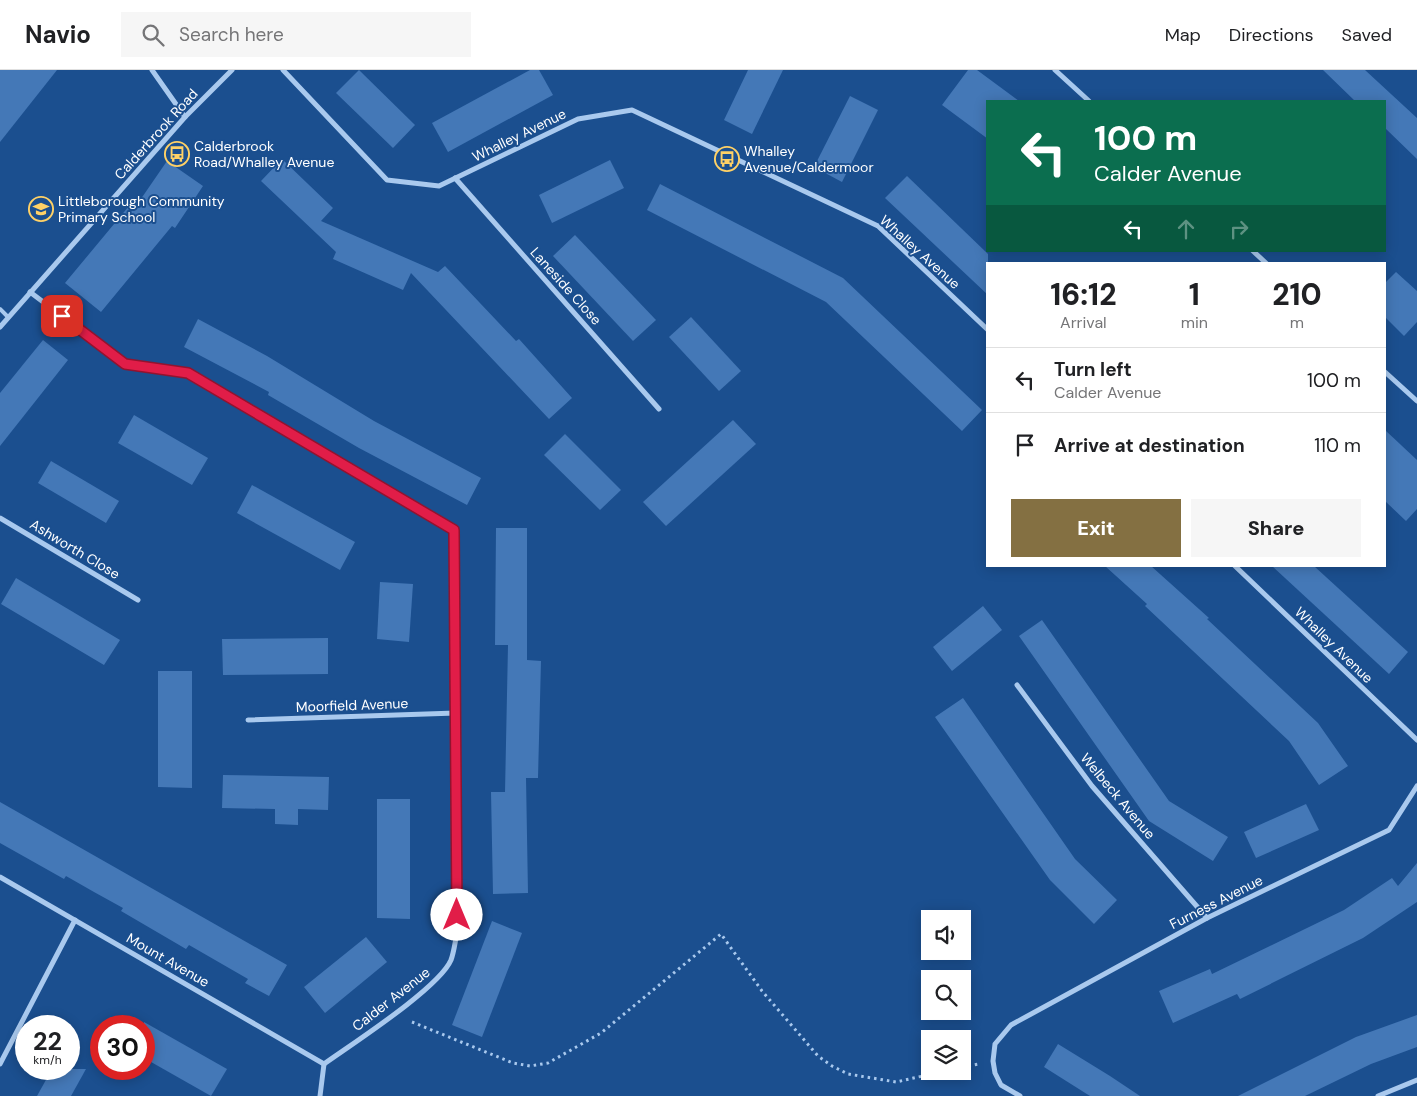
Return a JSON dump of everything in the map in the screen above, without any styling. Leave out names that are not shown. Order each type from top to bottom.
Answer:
[{"type":"street","points":[[152,70],[185,116]]},
{"type":"street","name":"Calderbrook Road","points":[[0,327],[185,116],[232,70]]},
{"type":"street","name":"Whalley Avenue","points":[[283,70],[387,180],[439,186],[578,119],[632,110],[878,226],[986,328]]},
{"type":"street","points":[[1055,70],[1088,100]]},
{"type":"street","name":"Laneside Close","points":[[455,178],[660,409]]},
{"type":"street","points":[[1254,252],[1265,262]]},
{"type":"street","name":"Calder Avenue","points":[[30,292],[125,364],[188,373],[454,530],[457,933],[450,961],[438,978],[324,1064]]},
{"type":"street","points":[[1386,373],[1417,401]]},
{"type":"street","name":"Ashworth Close","points":[[0,518],[138,600]]},
{"type":"street","name":"Whalley Avenue","points":[[1236,567],[1417,740]]},
{"type":"street","name":"Welbeck Avenue","points":[[1017,686],[1092,786],[1207,918]]},
{"type":"street","name":"Moorfield Avenue","points":[[248,720],[456,713]]},
{"type":"street","name":"Furness Avenue","points":[[1020,1096],[1001,1085],[995,1073],[993,1061],[995,1044],[1011,1026],[1207,918],[1388,830],[1417,786]]},
{"type":"street","name":"Mount Avenue","points":[[0,878],[324,1064]]},
{"type":"street","points":[[0,1064],[75,920]]},
{"type":"street","points":[[320,1096],[324,1064]]},
{"type":"street","points":[[1378,1096],[1417,1080]]},
{"type":"lane","points":[[0,308],[8,317]]},
{"type":"path","points":[[399,1009],[410,1021],[513,1063],[530,1066],[548,1063],[601,1033],[721,934],[762,991],[818,1056],[832,1066],[848,1074],[896,1082],[921,1076]]},
{"type":"building","points":[[0,70],[57,70],[0,142]]},
{"type":"building","points":[[359,70],[415,125],[393,148],[336,93]]},
{"type":"building","points":[[530,70],[539,70],[553,95],[448,152],[432,123]]},
{"type":"building","points":[[748,70],[783,70],[752,134],[724,120]]},
{"type":"building","points":[[968,70],[977,70],[1018,100],[986,100],[986,138],[942,105]]},
{"type":"building","points":[[1323,70],[1365,70],[1417,118],[1417,159],[1386,129],[1386,100],[1354,100]]},
{"type":"building","points":[[850,96],[878,110],[842,182],[814,167]]},
{"type":"building","points":[[282,159],[333,208],[321,221],[438,272],[445,266],[516,341],[519,339],[572,398],[549,419],[411,273],[403,290],[333,259],[336,252],[261,181]]},
{"type":"building","points":[[610,160],[624,188],[552,223],[539,195]]},
{"type":"building","points":[[167,161],[203,186],[175,228],[172,226],[101,312],[65,283],[129,206],[134,209]]},
{"type":"building","points":[[907,176],[988,254],[988,262],[986,262],[986,293],[885,198]]},
{"type":"building","points":[[660,184],[843,278],[982,410],[962,431],[826,302],[647,210]]},
{"type":"building","points":[[575,235],[656,320],[633,341],[553,256]]},
{"type":"building","points":[[1396,272],[1417,291],[1417,322],[1404,336],[1386,318],[1386,282]]},
{"type":"building","points":[[691,317],[741,371],[719,391],[669,337]]},
{"type":"building","points":[[198,319],[267,356],[374,421],[481,478],[467,505],[359,448],[268,395],[269,392],[184,347]]},
{"type":"building","points":[[43,340],[68,360],[0,446],[0,393]]},
{"type":"building","points":[[134,415],[208,458],[192,485],[118,443]]},
{"type":"building","points":[[733,420],[756,444],[666,526],[643,502]]},
{"type":"building","points":[[1386,431],[1417,460],[1417,509],[1406,521],[1386,502]]},
{"type":"building","points":[[565,434],[621,490],[600,510],[544,455]]},
{"type":"building","points":[[51,461],[119,501],[106,523],[38,483]]},
{"type":"building","points":[[252,485],[355,542],[340,570],[237,513]]},
{"type":"building","points":[[496,528],[527,528],[527,660],[541,661],[538,778],[526,778],[528,893],[493,894],[491,792],[505,792],[508,645],[495,645]]},
{"type":"building","points":[[1106,567],[1152,567],[1209,618],[1207,619],[1318,723],[1348,766],[1319,785],[1289,741],[1145,606],[1147,604]]},
{"type":"building","points":[[1273,567],[1315,567],[1408,652],[1389,674]]},
{"type":"building","points":[[16,578],[120,640],[104,665],[1,604]]},
{"type":"building","points":[[380,582],[413,584],[409,642],[377,639]]},
{"type":"building","points":[[983,606],[1002,630],[952,671],[933,647]]},
{"type":"building","points":[[1042,620],[1169,801],[1228,837],[1213,861],[1149,821],[1019,636]]},
{"type":"building","points":[[328,638],[328,674],[223,675],[222,639]]},
{"type":"building","points":[[158,671],[192,671],[192,788],[158,787]]},
{"type":"building","points":[[963,698],[1075,859],[1117,900],[1094,924],[1050,880],[935,717]]},
{"type":"building","points":[[223,775],[329,777],[328,810],[298,809],[298,825],[275,824],[275,809],[222,808]]},
{"type":"building","points":[[377,799],[410,799],[410,919],[377,918]]},
{"type":"building","points":[[0,802],[287,965],[269,996],[245,983],[248,979],[189,945],[186,949],[121,911],[123,908],[66,876],[64,879],[0,843]]},
{"type":"building","points":[[1306,804],[1319,830],[1256,858],[1244,832]]},
{"type":"building","points":[[1417,863],[1417,902],[1363,938],[1240,999],[1237,994],[1173,1023],[1159,991],[1210,969],[1212,974],[1344,910],[1392,878],[1398,886]]},
{"type":"building","points":[[492,921],[522,933],[482,1037],[452,1025]]},
{"type":"building","points":[[366,937],[387,962],[325,1013],[304,987]]},
{"type":"building","points":[[1417,1015],[1417,1047],[1371,1064],[1305,1096],[1238,1096],[1356,1037]]},
{"type":"building","points":[[155,1028],[227,1069],[211,1096],[155,1064]]},
{"type":"building","points":[[1058,1044],[1140,1096],[1090,1096],[1044,1067]]},
{"type":"building","points":[[80,1069],[86,1069],[80,1080]]},
{"type":"building","points":[[46,1080],[80,1080],[71,1096],[37,1096]]},
{"type":"place","name":"Calderbrook Road/Whalley Avenue","points":[[177,154]]},
{"type":"place","name":"Whalley Avenue/Caldermoor","points":[[727,159]]},
{"type":"place","name":"Littleborough Community Primary School","points":[[41,209]]},
{"type":"route","points":[[62,316],[125,364],[188,373],[454,530],[457,915]]}]
